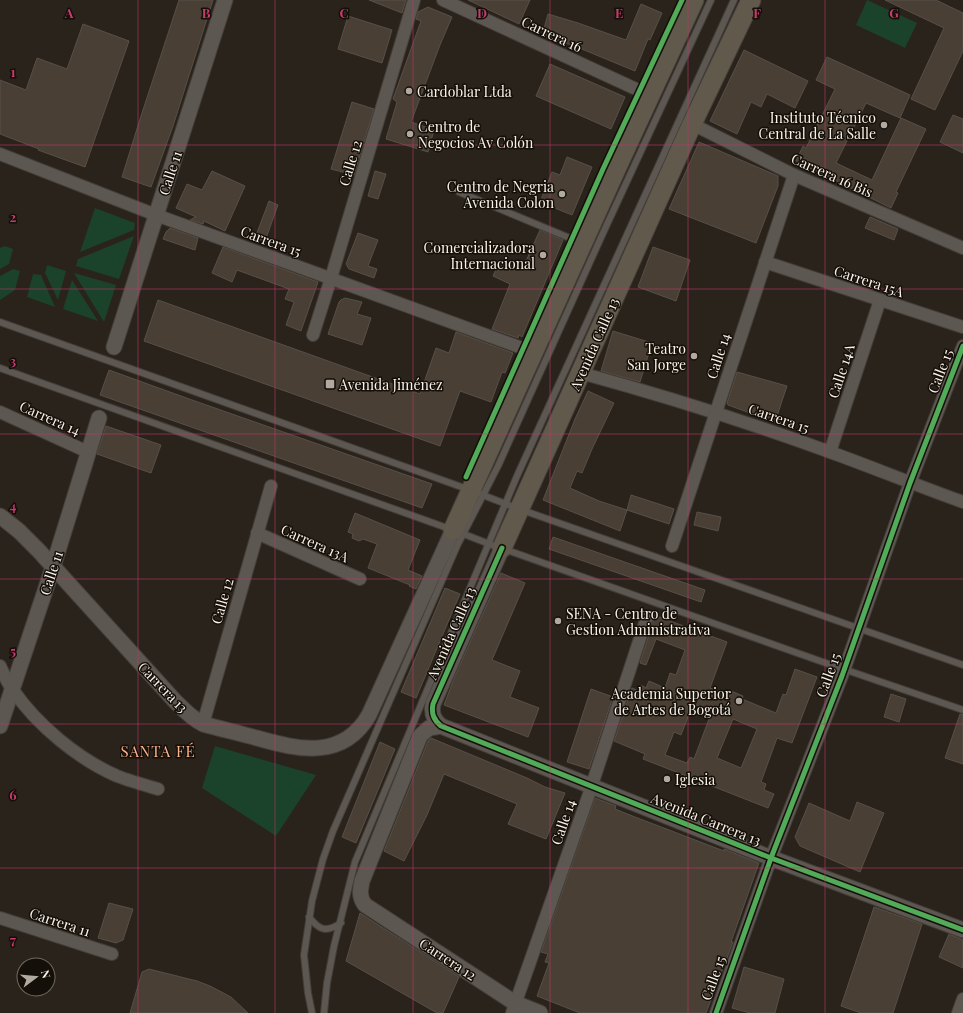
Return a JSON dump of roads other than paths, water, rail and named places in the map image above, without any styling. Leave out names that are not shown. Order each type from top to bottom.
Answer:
[{"type":"main road","points":[[458,532],[477,493],[533,352],[581,245],[649,95],[697,0]]},
{"type":"main road","name":"Avenida Calle 13","points":[[495,546],[512,507],[581,373],[692,124],[751,0]]},
{"type":"street","name":"Calle 11","points":[[114,346],[225,0]]},
{"type":"street","name":"Calle 12","points":[[313,335],[414,0]]},
{"type":"street","name":"Carrera 16","points":[[443,0],[649,95]]},
{"type":"street","name":"Carrera 16 Bis","points":[[692,124],[794,175],[963,248]]},
{"type":"street","name":"Carrera 15","points":[[0,154],[156,215],[533,352]]},
{"type":"street","name":"Calle 14","points":[[672,546],[794,175]]},
{"type":"street","name":"Carrera 15A","points":[[765,262],[963,327]]},
{"type":"street","name":"Calle 14A","points":[[830,452],[880,300]]},
{"type":"street","name":"Calle 15","points":[[716,1013],[771,858],[844,669],[910,483],[963,346]]},
{"type":"street","name":"Carrera 15","points":[[581,373],[716,412],[830,452],[963,502]]},
{"type":"street","name":"Carrera 14","points":[[0,412],[88,452]]},
{"type":"street","name":"Calle 11","points":[[0,726],[6,688],[53,567],[99,418]]},
{"type":"street","name":"Calle 12","points":[[203,724],[270,486]]},
{"type":"street","name":"Carrera 13","points":[[0,516],[29,541],[185,712],[203,724],[286,746],[313,749],[338,743],[349,738],[364,724],[458,532]]},
{"type":"street","name":"Carrera 13A","points":[[257,533],[360,579]]},
{"type":"street","name":"Avenida Calle 13","points":[[441,726],[434,718],[432,708],[433,704],[464,645],[495,546]]},
{"type":"street","name":"Calle 14","points":[[514,1008],[592,786],[647,617]]},
{"type":"street","points":[[0,666],[6,688],[63,743],[88,761],[117,776],[158,789]]},
{"type":"street","name":"Avenida Carrera 13","points":[[441,726],[771,858],[963,930]]},
{"type":"street","name":"Carrera 12","points":[[441,726],[428,728],[420,736],[362,881],[360,893],[361,898],[366,905],[514,1008],[540,1013]]},
{"type":"street","name":"Carrera 11","points":[[0,918],[112,954]]},
{"type":"street","points":[[958,1013],[963,1000]]},
{"type":"lane","points":[[477,493],[516,428],[609,220],[697,0]]},
{"type":"lane","points":[[512,507],[517,476],[734,0]]},
{"type":"lane","points":[[459,192],[581,245]]},
{"type":"lane","points":[[0,322],[477,493],[512,507],[963,665]]},
{"type":"lane","points":[[0,368],[495,546],[963,710]]},
{"type":"lane","points":[[312,1013],[308,994],[304,955],[312,901],[323,859],[458,532]]},
{"type":"lane","points":[[324,1013],[327,983],[355,862],[495,546]]},
{"type":"lane","points":[[309,917],[319,928],[324,929],[341,923]]},
{"type":"place","name":"Cardoblar Ltda","points":[[409,91]]},
{"type":"place","name":"Instituto Técnico Central de La Salle","points":[[884,125]]},
{"type":"place","name":"Centro de Negocios Av Colón","points":[[410,134]]},
{"type":"place","name":"Centro de Negria Avenida Colon","points":[[562,194]]},
{"type":"place","name":"Comercializadora Internacional","points":[[543,255]]},
{"type":"place","name":"Teatro San Jorge","points":[[694,356]]},
{"type":"place","name":"Avenida Jiménez","points":[[330,384]]},
{"type":"place","name":"SENA - Centro de Gestion Administrativa","points":[[558,621]]},
{"type":"place","name":"Academia Superior de Artes de Bogotá","points":[[739,701]]},
{"type":"place","name":"Iglesia","points":[[667,779]]},
{"type":"district","name":"SANTA FÉ","points":[[158,751]]}]
